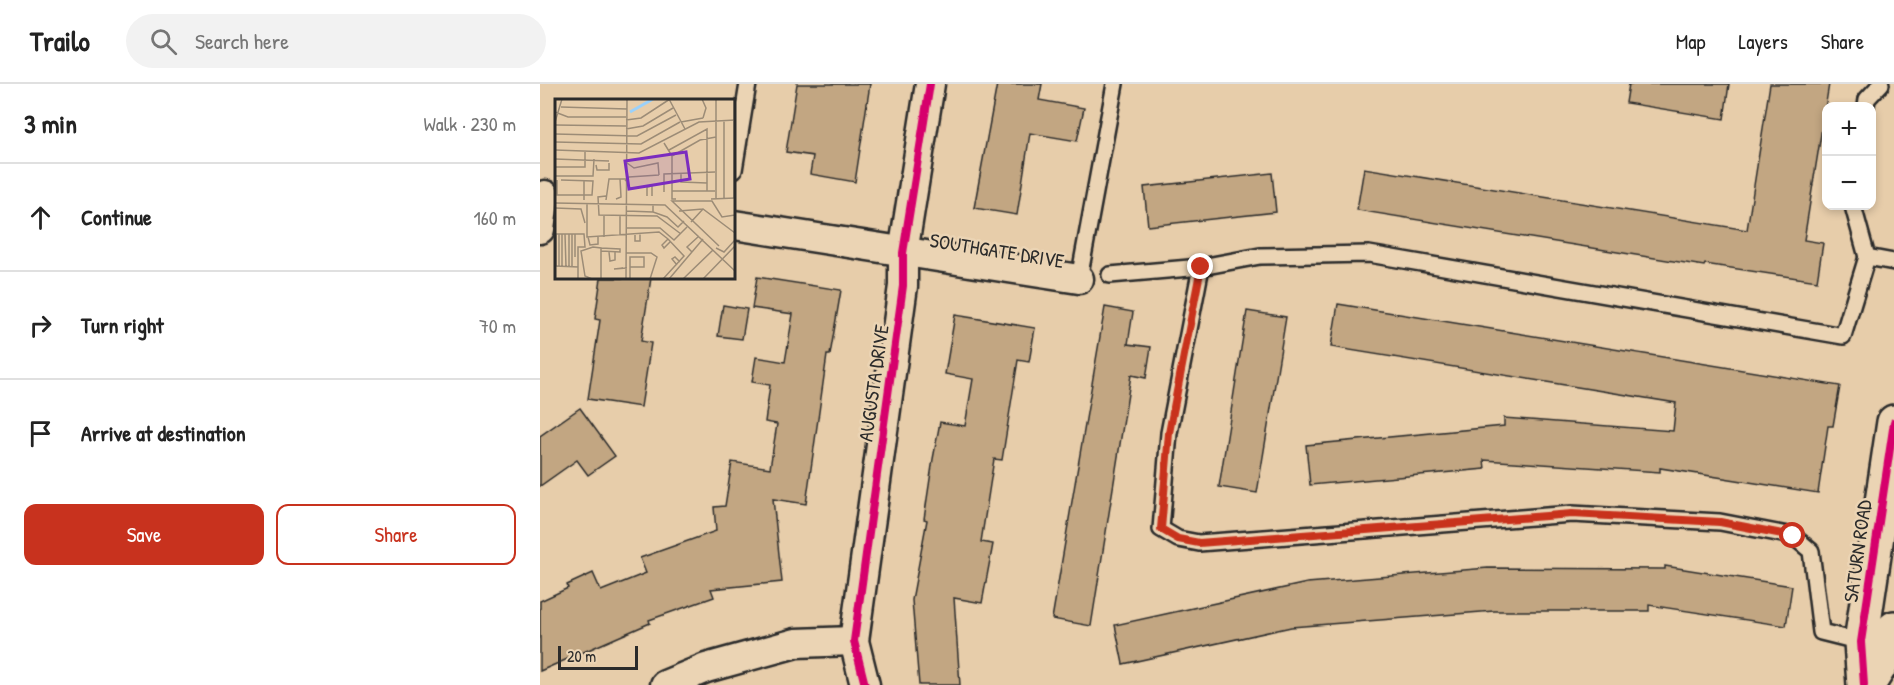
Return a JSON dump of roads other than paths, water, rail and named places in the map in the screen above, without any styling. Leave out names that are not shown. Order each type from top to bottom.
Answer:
[{"type":"street","name":"AUGUSTA DRIVE","points":[[864,685],[854,641],[903,286],[903,252],[930,84]]},
{"type":"street","points":[[540,229],[547,196]]},
{"type":"street","name":"SOUTHGATE DRIVE","points":[[735,225],[1079,279]]},
{"type":"street","name":"SATURN ROAD","points":[[1866,685],[1861,642],[1894,422]]},
{"type":"street","name":"SATURN ROAD","points":[[1866,685],[1888,653],[1894,628]]},
{"type":"street","points":[[665,685],[706,668],[796,644],[854,641]]},
{"type":"lane","points":[[735,164],[748,84]]},
{"type":"lane","points":[[1079,279],[1115,84]]},
{"type":"lane","points":[[1867,102],[1881,84]]},
{"type":"lane","points":[[1110,275],[1201,267],[1260,256],[1369,254],[1843,336],[1868,257],[1855,210]]},
{"type":"lane","points":[[1868,257],[1894,262]]},
{"type":"lane","points":[[1201,267],[1169,433],[1161,529],[1178,539],[1199,543],[1572,514],[1720,522],[1793,536],[1811,551],[1821,632],[1861,642]]}]
